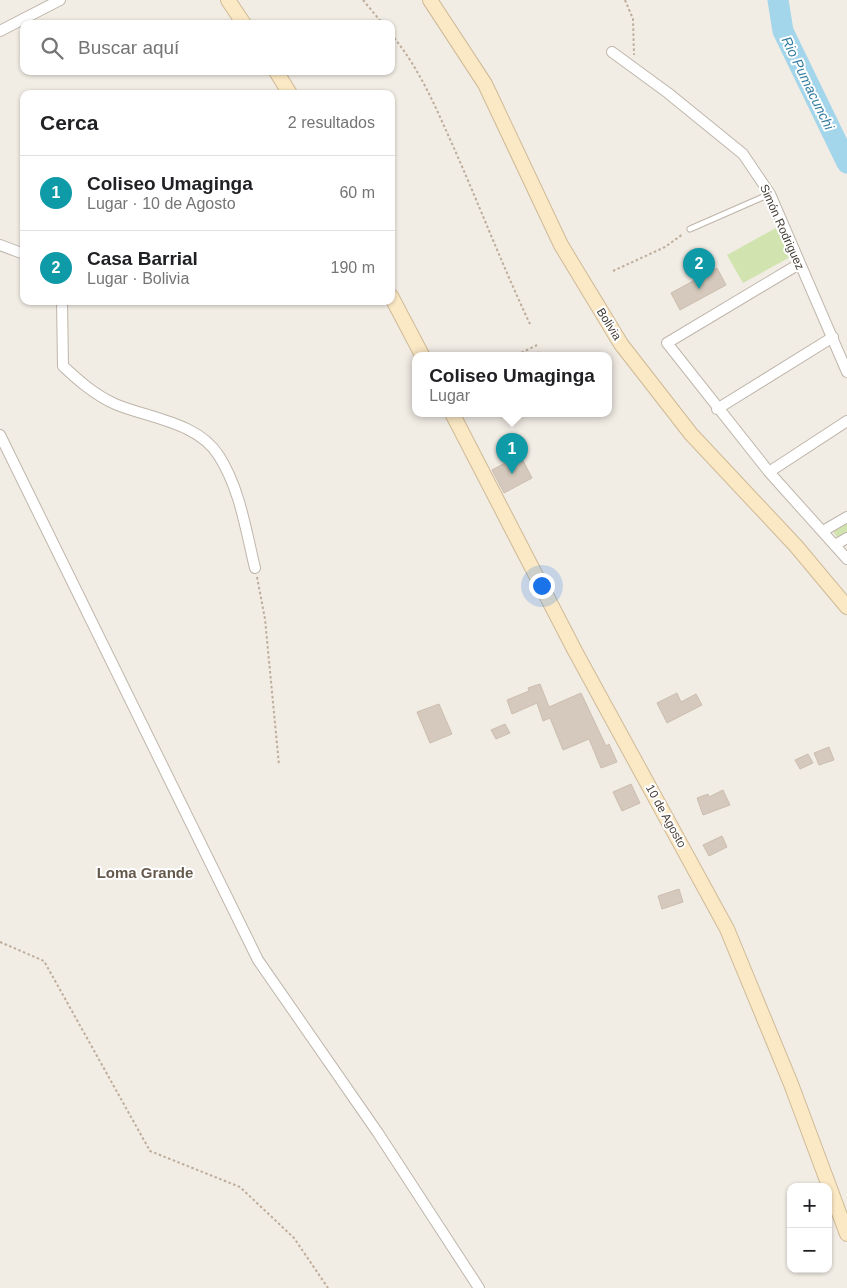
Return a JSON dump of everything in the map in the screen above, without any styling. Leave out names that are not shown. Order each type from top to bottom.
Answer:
[{"type":"street","points":[[21,20],[60,0]]},
{"type":"street","points":[[228,0],[241,20]]},
{"type":"street","name":"Bolivia","points":[[430,0],[485,84],[561,245],[621,344],[692,434],[796,546],[847,607]]},
{"type":"street","points":[[0,31],[20,21]]},
{"type":"street","name":"Simón Rodriguez","points":[[612,52],[634,67],[743,154],[770,194],[847,372]]},
{"type":"street","points":[[278,75],[288,90]]},
{"type":"street","points":[[0,244],[20,252]]},
{"type":"street","points":[[799,264],[667,343],[717,409],[769,472],[847,559]]},
{"type":"street","points":[[395,304],[420,352]]},
{"type":"street","points":[[62,305],[63,366],[92,391],[115,404],[176,424],[199,436],[218,454],[232,480],[256,568]]},
{"type":"street","points":[[717,409],[833,337]]},
{"type":"street","name":"10 de Agosto","points":[[454,417],[575,651],[728,929],[791,1084],[847,1234]]},
{"type":"street","points":[[769,472],[847,421]]},
{"type":"street","points":[[0,435],[258,960],[378,1133],[479,1288]]},
{"type":"street","points":[[823,531],[847,517]]},
{"type":"street","points":[[835,545],[847,538]]},
{"type":"lane","points":[[690,229],[770,194]]},
{"type":"path","points":[[363,0],[380,20]]},
{"type":"path","points":[[625,0],[633,19],[634,67]]},
{"type":"path","points":[[395,40],[424,82],[482,210],[530,324]]},
{"type":"path","points":[[613,271],[665,247],[690,229]]},
{"type":"path","points":[[523,352],[537,345]]},
{"type":"path","points":[[256,568],[265,619],[279,765]]},
{"type":"path","points":[[0,942],[44,961],[150,1150],[240,1187],[294,1238],[328,1288]]},
{"type":"green space","points":[[776,228],[792,256],[743,283],[727,255]]},
{"type":"green space","points":[[847,523],[847,533],[838,539],[833,531]]},
{"type":"building","points":[[717,268],[726,285],[680,310],[671,293]]},
{"type":"building","points":[[520,455],[532,478],[504,493],[492,470]]},
{"type":"building","points":[[540,684],[549,707],[581,693],[606,746],[609,744],[617,762],[601,768],[589,739],[563,750],[550,718],[543,721],[537,703],[512,714],[507,700],[529,691],[528,688]]},
{"type":"building","points":[[677,693],[681,702],[696,694],[702,705],[667,723],[657,703]]},
{"type":"building","points":[[439,704],[452,734],[430,743],[417,712]]},
{"type":"building","points":[[505,724],[510,733],[496,739],[491,730]]},
{"type":"building","points":[[829,747],[834,760],[819,765],[814,753]]},
{"type":"building","points":[[808,754],[813,763],[800,769],[795,760]]},
{"type":"building","points":[[631,784],[640,803],[622,811],[613,792]]},
{"type":"building","points":[[723,790],[730,805],[703,815],[697,798],[708,794],[709,797]]},
{"type":"building","points":[[722,836],[727,847],[709,856],[703,845]]},
{"type":"building","points":[[679,889],[683,902],[662,909],[658,896]]},
{"type":"waterway","name":"Rio Pumacunchi","points":[[778,0],[783,31],[847,163]]},
{"type":"place","name":"Casa Barrial","points":[[699,289]]},
{"type":"place","name":"Coliseo Umaginga","points":[[512,474]]},
{"type":"district","name":"Loma Grande","points":[[145,873]]}]
